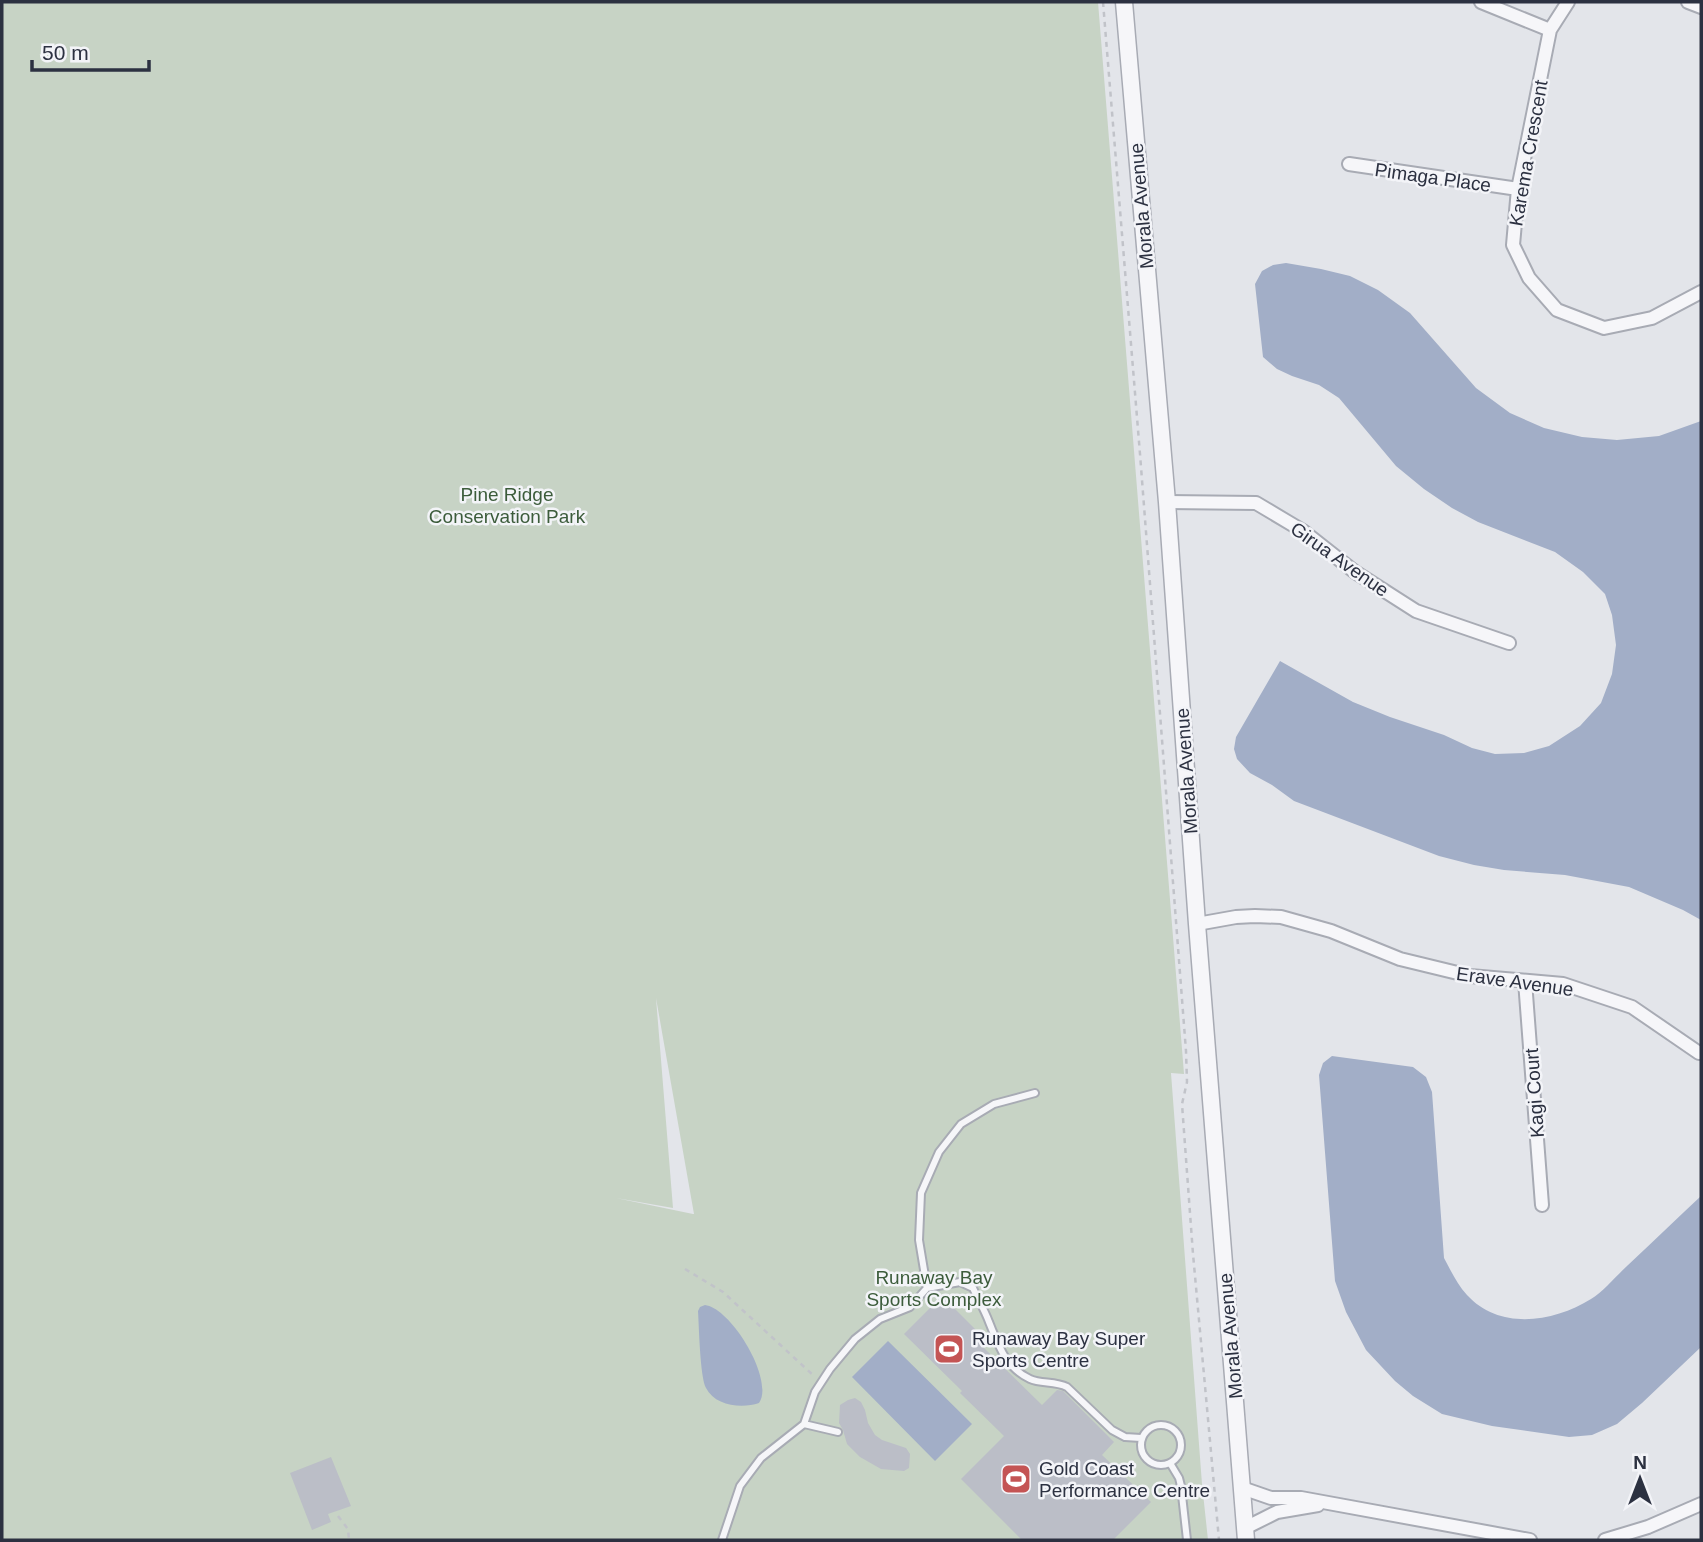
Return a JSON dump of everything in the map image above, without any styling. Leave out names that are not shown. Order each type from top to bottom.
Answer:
[{"type":"street","name":"Morala Avenue","points":[[1124,2],[1167,502],[1197,924],[1246,1534]]},
{"type":"street","points":[[1481,2],[1550,30]]},
{"type":"street","name":"Karema Crescent","points":[[1568,2],[1550,30],[1518,189],[1513,245],[1529,278],[1557,310],[1604,328],[1652,318],[1701,292]]},
{"type":"street","points":[[1688,2],[1701,7]]},
{"type":"street","name":"Pimaga Place","points":[[1349,164],[1518,189]]},
{"type":"street","name":"Girua Avenue","points":[[1167,502],[1256,503],[1303,531],[1355,572],[1416,611],[1509,643]]},
{"type":"street","name":"Erave Avenue","points":[[1197,924],[1236,917],[1281,917],[1331,931],[1400,959],[1470,976],[1563,984],[1632,1007],[1699,1053]]},
{"type":"street","name":"Kagi Court","points":[[1525,981],[1542,1205]]},
{"type":"street","points":[[1242,1488],[1265,1497],[1301,1498],[1530,1540]]},
{"type":"street","points":[[1246,1534],[1277,1512],[1329,1503]]},
{"type":"street","points":[[1605,1540],[1648,1527],[1700,1506]]},
{"type":"lane","points":[[927,1288],[919,1240],[921,1193],[939,1152],[961,1124],[994,1104],[1035,1093]]},
{"type":"lane","points":[[722,1540],[740,1486],[761,1458],[804,1424],[815,1392],[830,1369],[855,1339],[880,1319],[910,1307],[927,1288],[960,1282],[973,1288],[998,1345],[1009,1362],[1024,1376],[1033,1381],[1062,1384],[1112,1430],[1125,1437],[1141,1438]]},
{"type":"lane","points":[[804,1424],[838,1432]]},
{"type":"lane","points":[[1166,1425],[1178,1433],[1181,1448],[1179,1455],[1170,1463],[1163,1465],[1148,1461],[1141,1451],[1144,1432],[1154,1426],[1166,1425]]},
{"type":"lane","points":[[1170,1463],[1181,1486],[1186,1540]]},
{"type":"path","points":[[1103,2],[1186,1051],[1187,1082],[1182,1104],[1193,1254],[1219,1540]]},
{"type":"path","points":[[685,1269],[723,1292],[821,1383]]},
{"type":"path","points":[[338,1516],[348,1529],[349,1540]]},
{"type":"green space","name":"Pine Ridge Conservation Park","points":[[2,2],[1098,2],[1184,1074],[1171,1073],[1208,1540],[2,1540]],"holes":[[[656,998],[694,1214],[616,1198],[673,1208]]]},
{"type":"water","points":[[1286,263],[1350,276],[1378,290],[1410,313],[1476,388],[1510,413],[1544,428],[1582,437],[1617,440],[1659,436],[1701,421],[1701,920],[1629,887],[1565,875],[1504,870],[1439,856],[1294,801],[1250,773],[1237,759],[1234,749],[1236,737],[1280,661],[1353,702],[1472,748],[1495,754],[1524,753],[1549,746],[1580,726],[1601,703],[1612,674],[1616,645],[1612,615],[1605,594],[1583,572],[1555,552],[1478,522],[1452,508],[1396,466],[1339,398],[1319,385],[1277,369],[1263,357],[1255,284],[1262,271],[1273,265]]},
{"type":"water","points":[[1332,1056],[1413,1067],[1426,1077],[1432,1092],[1444,1258],[1467,1295],[1495,1314],[1511,1318],[1544,1317],[1561,1313],[1591,1299],[1701,1196],[1701,1347],[1617,1424],[1592,1435],[1569,1437],[1492,1426],[1442,1414],[1413,1396],[1366,1350],[1346,1312],[1335,1281],[1319,1075],[1323,1063]]},
{"type":"water","points":[[705,1305],[727,1318],[748,1346],[761,1378],[762,1392],[759,1403],[737,1406],[722,1402],[706,1388],[701,1363],[698,1311]]},
{"type":"water","points":[[888,1341],[972,1424],[935,1461],[852,1377]]},
{"type":"building","points":[[942,1296],[985,1339],[980,1344],[1042,1405],[1057,1390],[1063,1391],[1114,1442],[1102,1455],[1151,1502],[1113,1540],[1022,1540],[961,1479],[1004,1436],[904,1334]]},
{"type":"building","points":[[855,1398],[861,1402],[875,1435],[906,1448],[910,1454],[909,1468],[904,1471],[881,1469],[860,1457],[847,1444],[839,1423],[840,1405]]},
{"type":"building","points":[[331,1457],[351,1506],[328,1514],[331,1522],[312,1530],[290,1473]]},
{"type":"place","name":"Runaway Bay Super Sports Centre","points":[[949,1349]]},
{"type":"place","name":"Gold Coast Performance Centre","points":[[1016,1479]]},
{"type":"park label","name":"Runaway Bay Sports Complex","points":[[934,1288]]}]
